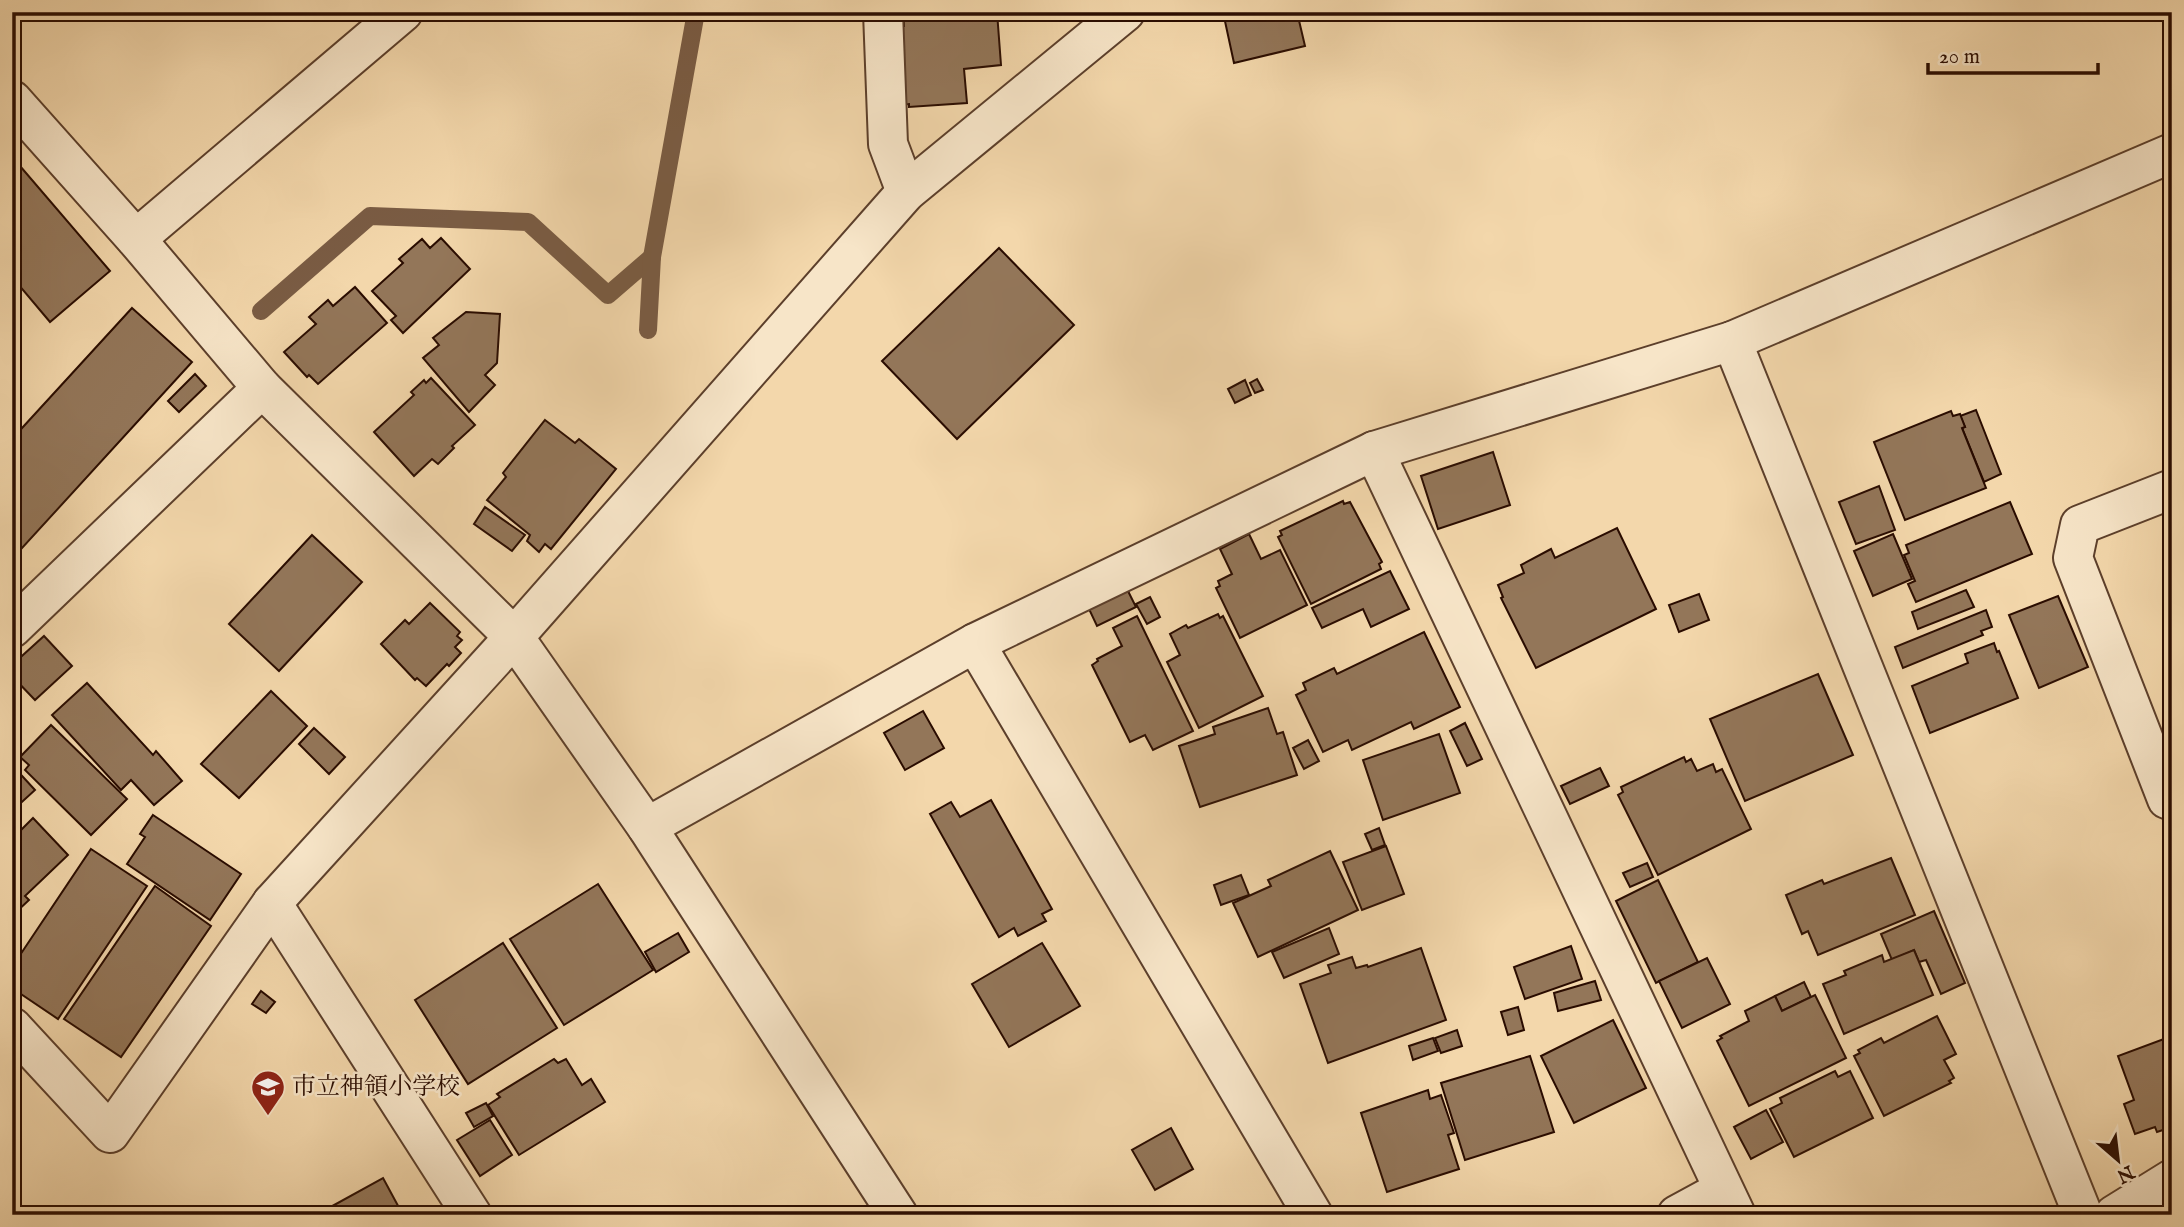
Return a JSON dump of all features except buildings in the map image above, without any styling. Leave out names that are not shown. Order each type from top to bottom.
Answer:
[{"type":"street","points":[[136,239],[403,12]]},
{"type":"street","points":[[883,12],[888,144],[906,192]]},
{"type":"street","points":[[12,1027],[110,1133],[272,903],[514,637],[906,192],[1125,12]]},
{"type":"street","points":[[12,100],[136,239],[262,388],[514,637],[647,827],[898,1215]]},
{"type":"street","points":[[647,827],[975,643],[1374,451],[1732,341],[2172,153]]},
{"type":"street","points":[[1732,341],[2083,1215]]},
{"type":"street","points":[[12,628],[262,388]]},
{"type":"street","points":[[1374,451],[1730,1202],[1676,1215]]},
{"type":"street","points":[[2172,489],[2080,525],[2073,558],[2167,799],[2172,801]]},
{"type":"street","points":[[975,643],[1313,1215]]},
{"type":"street","points":[[272,903],[472,1215]]},
{"type":"street","points":[[2114,1215],[2172,1179]]},
{"type":"waterway","points":[[648,330],[652,257],[696,12]]},
{"type":"waterway","points":[[261,311],[370,216],[528,222],[608,295],[652,257]]},
{"type":"place","name":"市立神領小学校","points":[[268,1117]]}]
